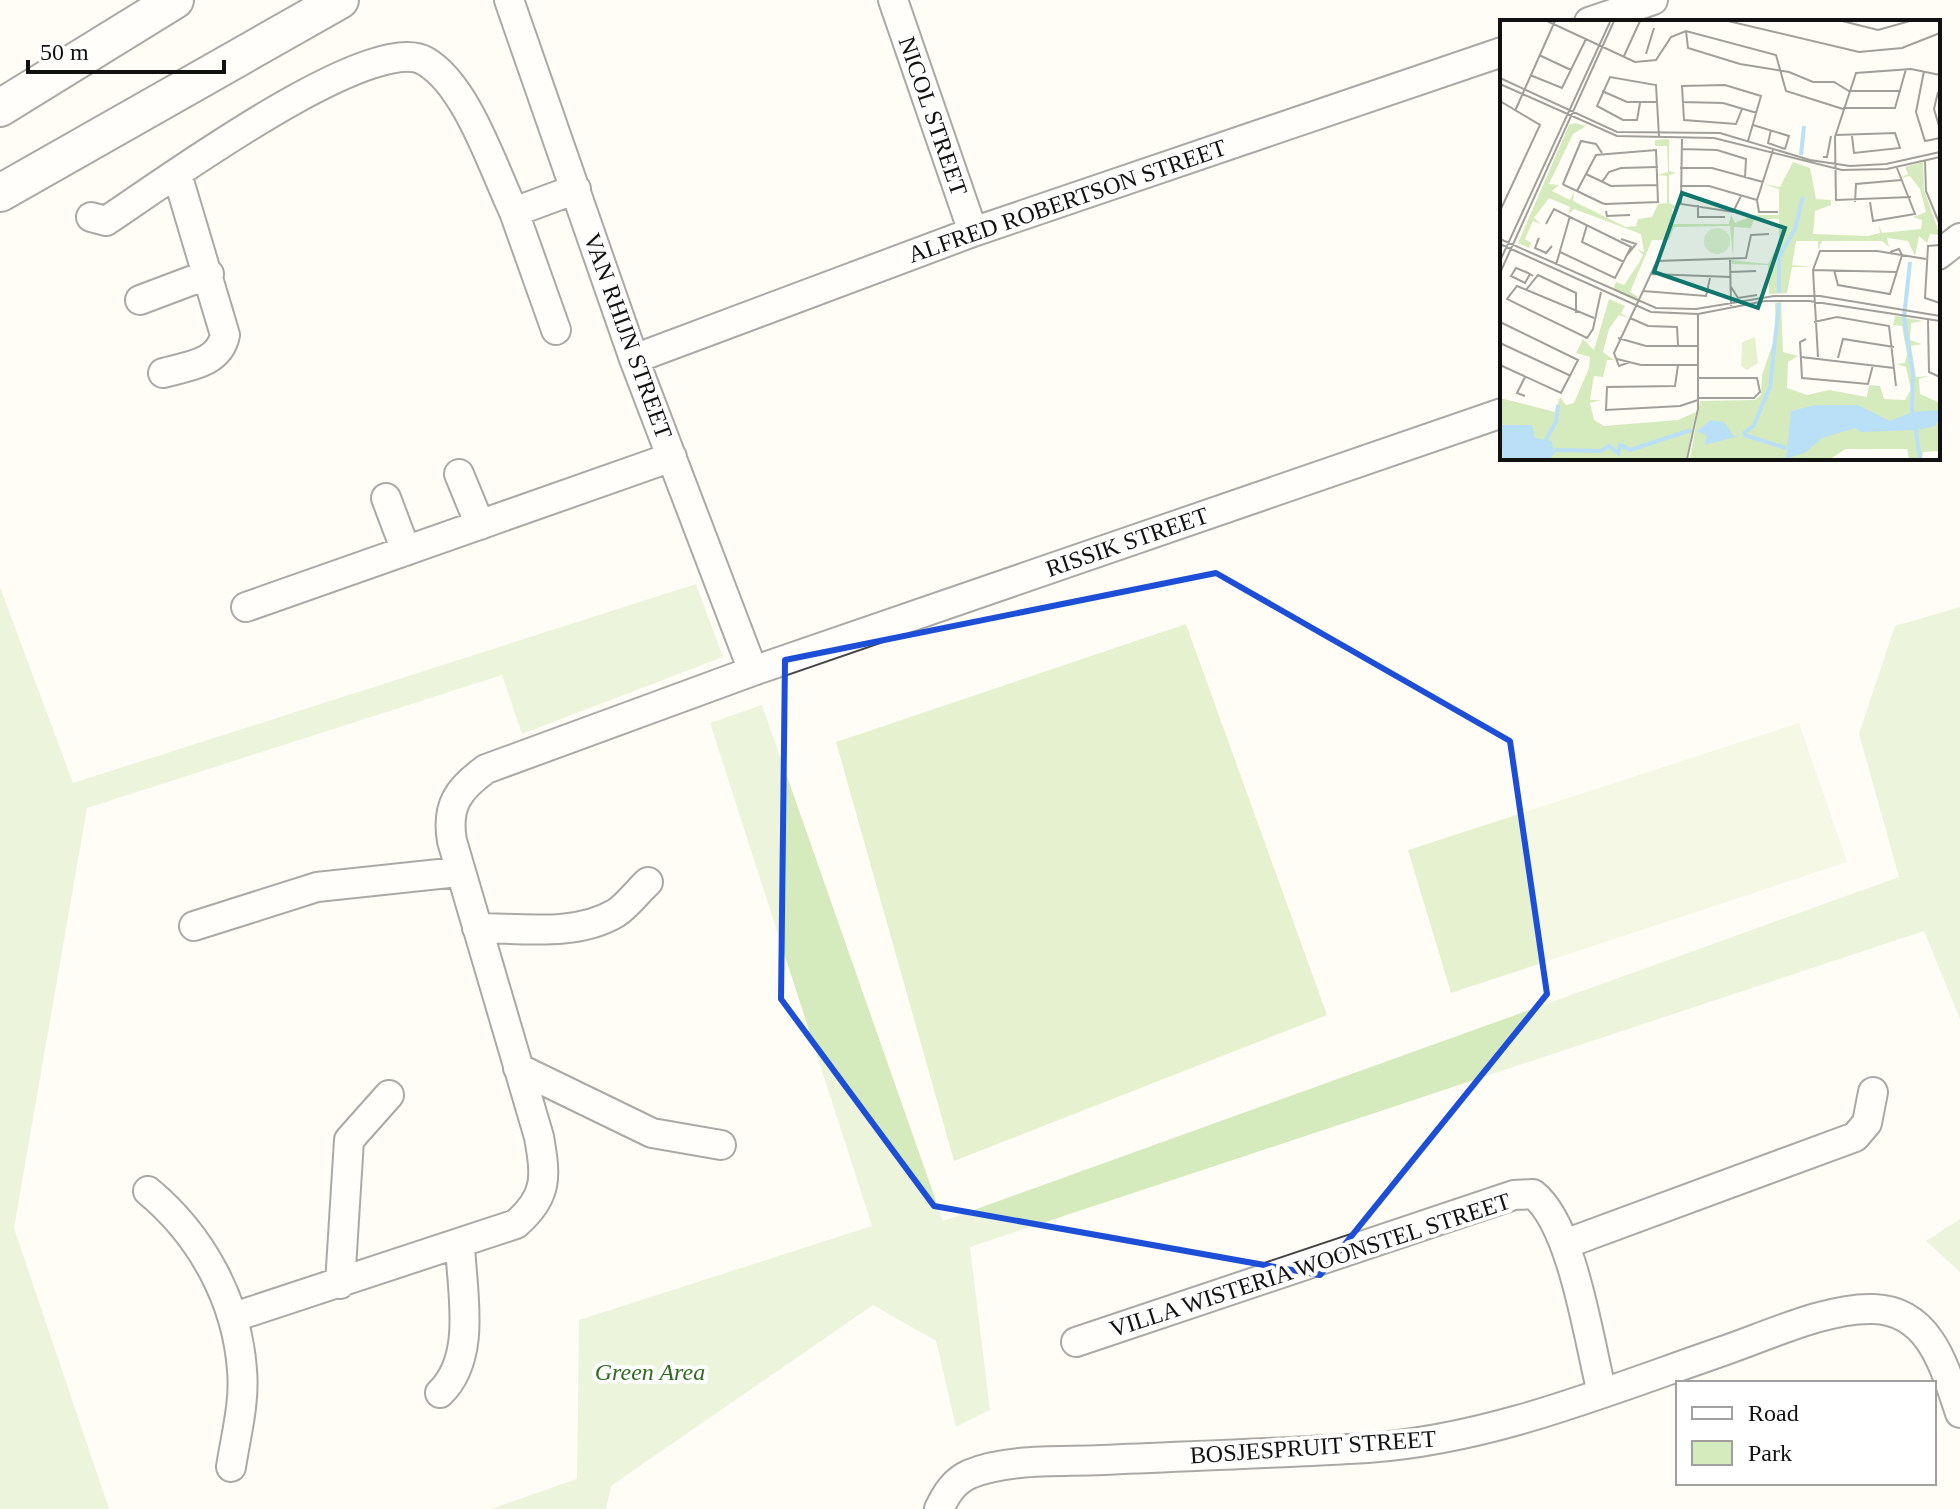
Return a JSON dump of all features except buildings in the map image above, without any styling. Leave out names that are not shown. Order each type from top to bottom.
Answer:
[{"type":"street","points":[[0,108],[175,0]]},
{"type":"street","points":[[0,193],[340,0]]},
{"type":"street","name":"VAN RHIJN STREET","points":[[509,0],[634,359],[753,671]]},
{"type":"street","name":"NICOL STREET","points":[[893,0],[973,232]]},
{"type":"street","points":[[1595,20],[1653,0]]},
{"type":"street","name":"ALFRED ROBERTSON STREET","points":[[634,359],[973,232],[1500,53]]},
{"type":"street","points":[[91,217],[106,221],[290,101],[370,62],[397,55],[424,60],[457,92],[514,212],[556,330]]},
{"type":"street","points":[[163,373],[209,360],[223,347],[224,323],[177,174]]},
{"type":"street","points":[[514,212],[576,189]]},
{"type":"street","points":[[140,300],[209,274]]},
{"type":"street","name":"RISSIK STREET","points":[[234,1317],[460,1245],[516,1224],[533,1209],[541,1195],[544,1168],[518,1068],[458,872],[448,820],[452,803],[465,784],[486,769],[753,671],[1500,414]]},
{"type":"street","points":[[246,607],[672,457]]},
{"type":"street","points":[[459,474],[480,525]]},
{"type":"street","points":[[386,498],[406,551]]},
{"type":"street","points":[[194,926],[317,887],[458,872]]},
{"type":"street","points":[[477,928],[560,929],[590,923],[616,913],[648,882]]},
{"type":"street","points":[[518,1068],[652,1133],[721,1145]]},
{"type":"street","points":[[1565,1244],[1855,1137],[1867,1123],[1873,1092]]},
{"type":"street","points":[[340,1284],[349,1140],[389,1095]]},
{"type":"street","points":[[148,1191],[173,1212],[199,1244],[234,1317],[243,1371],[241,1409],[231,1467]]},
{"type":"street","name":"VILLA WISTERIA WOONSTEL STREET","points":[[1076,1342],[1514,1195],[1533,1194],[1547,1204],[1565,1244],[1602,1393]]},
{"type":"street","points":[[440,1393],[454,1380],[461,1357],[464,1324],[460,1245]]},
{"type":"street","name":"BOSJESPRUIT STREET","points":[[939,1509],[948,1490],[967,1475],[987,1469],[1051,1462],[1421,1444],[1508,1425],[1800,1325],[1852,1311],[1877,1309],[1907,1318],[1928,1335],[1942,1359],[1960,1413]]},
{"type":"highlighted area","points":[[1216,573],[1510,741],[1547,994],[1320,1275],[934,1206],[781,999],[785,660]]},
{"type":"green space","points":[[696,584],[723,657],[522,734],[502,675],[87,808],[14,1228],[109,1509],[0,1509],[0,587],[73,783]]},
{"type":"green space","name":"Green Area","points":[[1960,607],[1960,1019],[1924,931],[970,1247],[990,1410],[956,1427],[936,1341],[873,1305],[611,1486],[606,1509],[491,1509],[577,1479],[579,1320],[872,1226],[710,723],[762,705],[943,1221],[1899,877],[1859,734],[1895,626]]},
{"type":"green space","points":[[1186,624],[1327,1015],[954,1161],[836,742]]},
{"type":"green space","points":[[1799,723],[1847,862],[1451,993],[1408,850]]},
{"type":"green space","points":[[1960,1219],[1960,1272],[1926,1241]]}]
